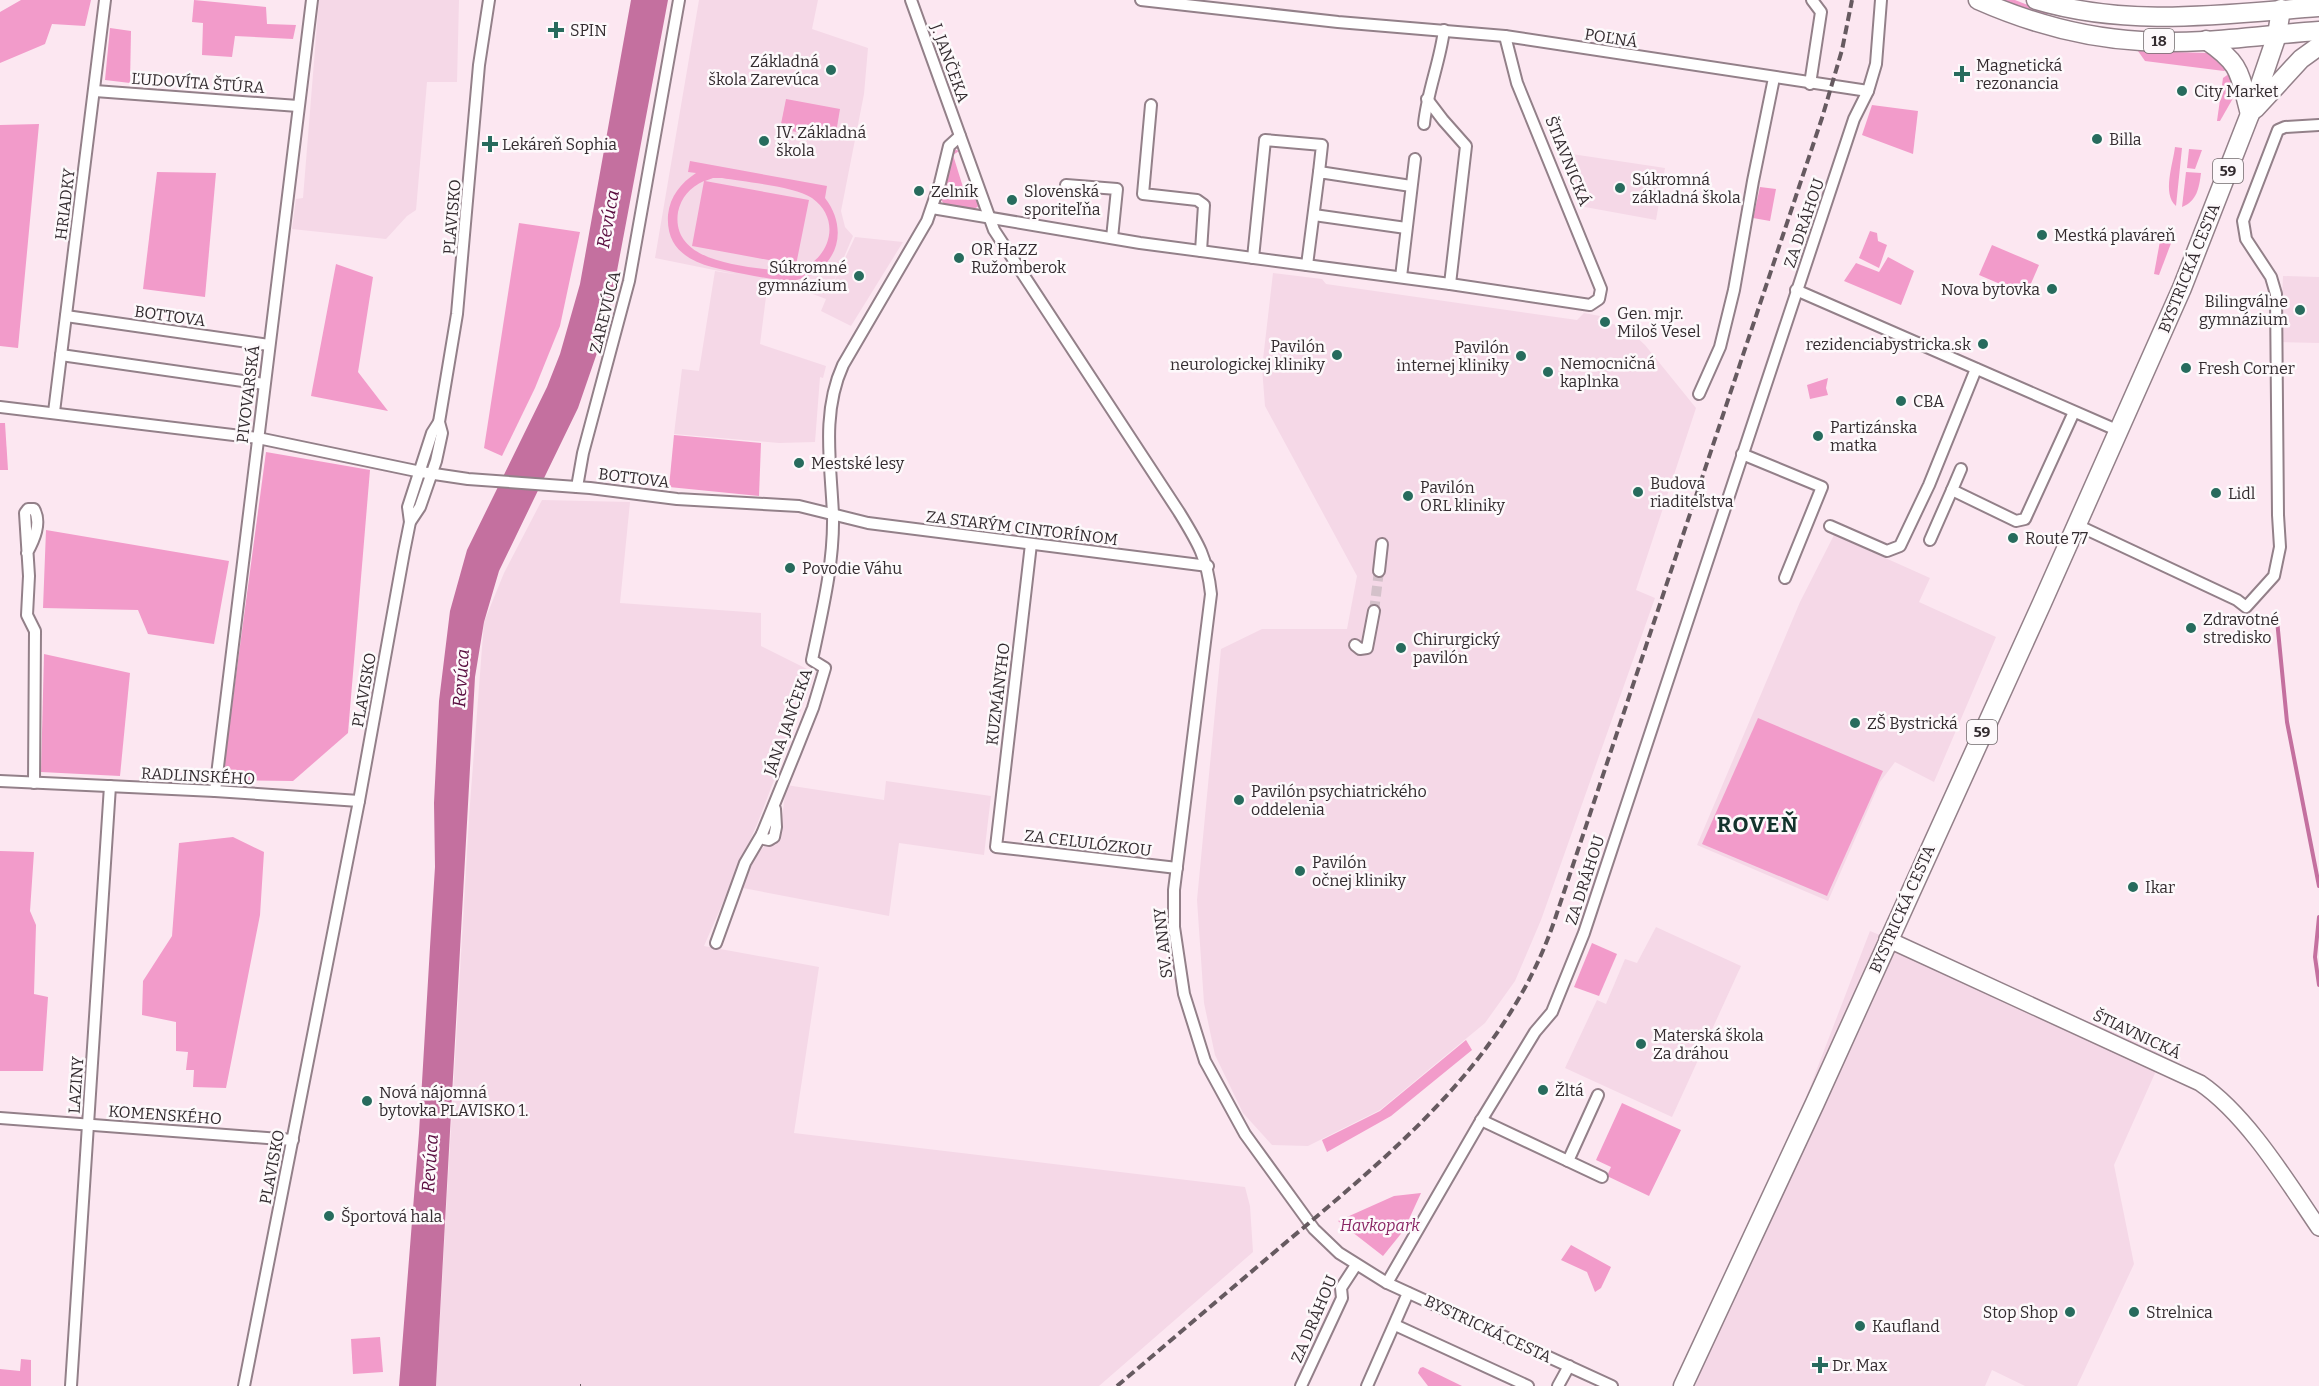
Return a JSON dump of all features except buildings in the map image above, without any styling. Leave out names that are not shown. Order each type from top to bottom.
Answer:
[{"type":"main road","name":"18","points":[[1978,0],[2023,19],[2088,34],[2140,41],[2206,40],[2319,31]]},
{"type":"main road","name":"18","points":[[2036,0],[2071,9],[2132,17],[2192,16],[2282,5],[2319,7]]},
{"type":"main road","name":"BYSTRICKÁ CESTA","points":[[1683,1386],[1815,1103],[2182,288],[2250,114],[2277,35],[2282,5]]},
{"type":"main road","points":[[2206,40],[2225,53],[2237,68],[2250,114]]},
{"type":"main road","points":[[2250,114],[2301,59],[2319,46]]},
{"type":"street","name":"HRIADKY","points":[[54,412],[105,0]]},
{"type":"street","name":"PIVOVARSKÁ","points":[[215,791],[312,0]]},
{"type":"street","name":"PLAVISKO","points":[[244,1386],[359,801],[410,522],[408,507],[427,473],[432,433],[439,422],[457,314],[479,65],[489,0]]},
{"type":"street","name":"ZAREVÚCA","points":[[577,487],[583,453],[629,280],[679,0]]},
{"type":"street","name":"J. JANČEKA","points":[[911,0],[990,218],[1002,244],[1184,520],[1208,566]]},
{"type":"street","name":"POĽNÁ","points":[[1141,0],[1338,22],[1505,36],[1868,91]]},
{"type":"street","points":[[1810,84],[1821,12],[1812,0]]},
{"type":"street","name":"ZA DRÁHOU","points":[[1387,1283],[1481,1120],[1535,1032],[1552,1012],[1561,994],[1584,933],[1854,119],[1868,91],[1878,53],[1881,0]]},
{"type":"street","points":[[1424,124],[1427,99],[1439,59],[1444,30]]},
{"type":"street","name":"ŠTIAVNICKÁ","points":[[1450,284],[1579,305],[1590,305],[1599,299],[1601,294],[1600,285],[1516,83],[1505,36]]},
{"type":"street","points":[[1699,394],[1720,347],[1734,290],[1774,78]]},
{"type":"street","name":"ĽUDOVÍTA ŠTÚRA","points":[[95,91],[298,106]]},
{"type":"street","points":[[932,208],[1112,238],[1450,284],[1466,146],[1427,99]]},
{"type":"street","points":[[1151,105],[1143,194],[1197,200],[1204,205],[1201,250]]},
{"type":"street","points":[[2077,525],[2237,600],[2246,607],[2274,576],[2280,547],[2276,294],[2271,277],[2246,239],[2243,221],[2278,130],[2285,127],[2319,125]]},
{"type":"street","points":[[833,514],[829,423],[838,376],[927,221],[949,146],[960,136]]},
{"type":"street","points":[[1253,258],[1264,140],[1322,145],[1307,265]]},
{"type":"street","points":[[1401,277],[1415,159]]},
{"type":"street","points":[[1319,172],[1411,186]]},
{"type":"street","points":[[1066,185],[1117,189],[1112,238]]},
{"type":"street","points":[[1314,215],[1406,228]]},
{"type":"street","points":[[1796,290],[2119,431]]},
{"type":"street","name":"BOTTOVA","points":[[66,316],[269,345]]},
{"type":"street","points":[[61,356],[264,384]]},
{"type":"street","points":[[1832,527],[1887,551],[1900,546],[1929,485],[1976,369]]},
{"type":"street","name":"BOTTOVA","points":[[0,407],[258,438],[427,473],[677,499],[799,506],[833,514]]},
{"type":"street","points":[[1952,490],[2016,521],[2025,519],[2074,411]]},
{"type":"street","points":[[1742,454],[1822,487],[1785,578]]},
{"type":"street","points":[[1930,540],[1961,469]]},
{"type":"street","name":"ZA STARÝM CINTORÍNOM","points":[[833,514],[868,523],[1208,566]]},
{"type":"street","name":"JÁNA JANČEKA","points":[[716,943],[745,863],[762,834],[813,708],[825,668],[812,660],[829,580],[833,514]]},
{"type":"street","name":"KUZMÁNYHO","points":[[996,847],[1031,544]]},
{"type":"street","points":[[1379,571],[1382,544]]},
{"type":"street","points":[[27,553],[29,576],[27,615],[35,631],[34,783]]},
{"type":"street","name":"SV. ANNY","points":[[1208,566],[1211,594],[1174,890],[1174,927],[1184,994],[1205,1061],[1245,1134],[1283,1189],[1325,1241],[1356,1265]]},
{"type":"street","points":[[1356,645],[1360,649],[1368,648],[1374,611]]},
{"type":"street","name":"RADLINSKÉHO","points":[[0,781],[215,791],[359,801]]},
{"type":"street","name":"LAZINY","points":[[71,1386],[110,786]]},
{"type":"street","name":"ZA CELULÓZKOU","points":[[996,847],[1177,868]]},
{"type":"street","name":"ŠTIAVNICKÁ","points":[[1887,939],[2200,1083],[2219,1096],[2246,1127],[2319,1228]]},
{"type":"street","points":[[1568,1161],[1598,1095]]},
{"type":"street","name":"KOMENSKÉHO","points":[[0,1118],[293,1140]]},
{"type":"street","points":[[1481,1120],[1602,1177]]},
{"type":"street","name":"ZA DRÁHOU","points":[[1301,1386],[1342,1298],[1341,1288],[1356,1265]]},
{"type":"street","name":"BYSTRICKÁ CESTA","points":[[1356,1265],[1408,1293],[1612,1386]]},
{"type":"street","name":"BYSTRICKÁ CESTA","points":[[1367,1386],[1408,1293]]},
{"type":"street","points":[[1395,1325],[1528,1386]]},
{"type":"street","name":"BYSTRICKÁ CESTA","points":[[1558,1386],[1569,1366]]},
{"type":"shaded area","points":[[319,0],[459,0],[457,82],[427,82],[416,210],[407,216],[386,239],[292,229],[296,199],[303,198]]},
{"type":"shaded area","name":"IV. Základná škola","points":[[699,0],[818,0],[812,29],[868,48],[864,94],[841,211],[845,227],[853,236],[830,290],[855,237],[903,242],[851,326],[821,311],[826,299],[794,287],[768,281],[760,344],[826,366],[823,378],[820,377],[815,442],[779,443],[674,434],[682,369],[699,371],[715,271],[739,275],[655,258]]},
{"type":"shaded area","name":"Súkromná základná škola","points":[[1565,153],[1665,168],[1656,220],[1585,207]]},
{"type":"shaded area","points":[[1273,273],[1322,279],[1326,284],[1577,320],[1584,313],[1600,316],[1597,321],[1617,325],[1630,331],[1645,345],[1696,408],[1636,590],[1655,598],[1541,920],[1515,981],[1485,1023],[1380,1110],[1308,1146],[1272,1145],[1243,1113],[1215,1055],[1204,1003],[1197,900],[1221,649],[1262,629],[1347,629],[1357,576],[1265,406],[1262,368]]},
{"type":"shaded area","name":"Bilingválne gymnázium","points":[[2283,276],[2319,277],[2319,343],[2280,342]]},
{"type":"shaded area","points":[[542,500],[630,502],[620,603],[761,613],[761,646],[815,673],[758,822],[704,946],[819,967],[794,1133],[1245,1187],[1250,1206],[1253,1252],[1099,1386],[436,1386],[469,817],[484,622],[504,573]]},
{"type":"shaded area","name":"ZŠ Bystrická","points":[[1834,535],[1930,578],[1919,602],[1996,637],[1934,782],[1895,762],[1880,782],[1828,901],[1697,845],[1800,602]]},
{"type":"shaded area","points":[[886,781],[991,796],[984,855],[899,843],[889,916],[743,888],[753,859],[767,843],[776,845],[786,785],[884,800]]},
{"type":"shaded area","name":"Materská škola Za dráhou","points":[[1656,927],[1741,966],[1672,1117],[1565,1068],[1597,1000],[1606,1004],[1625,959],[1637,963]]},
{"type":"shaded area","points":[[1870,931],[2164,1053],[2114,1165],[2134,1264],[2077,1386],[2025,1386],[1992,1370],[1985,1386],[1695,1386]]},
{"type":"green space","points":[[21,0],[91,0],[85,26],[52,24],[45,44],[0,63],[0,12]]},
{"type":"green space","points":[[194,0],[266,7],[267,24],[296,25],[293,39],[235,36],[232,57],[202,55],[203,23],[192,22]]},
{"type":"green space","points":[[1994,0],[2015,0],[2048,13],[2044,16]]},
{"type":"green space","points":[[110,28],[131,31],[130,83],[105,80]]},
{"type":"green space","points":[[2138,51],[2208,53],[2230,66],[2224,71],[2145,61]]},
{"type":"green space","points":[[2233,71],[2236,93],[2220,121],[2217,121],[2223,78]]},
{"type":"green space","points":[[786,99],[840,109],[835,139],[780,129]]},
{"type":"green space","points":[[1872,105],[1918,111],[1913,154],[1862,135]]},
{"type":"green space","points":[[39,124],[18,348],[0,346],[0,125]]},
{"type":"green space","points":[[2175,147],[2182,148],[2176,206],[2172,201],[2169,187]]},
{"type":"green space","points":[[954,149],[959,151],[953,155],[967,200],[977,197],[979,206],[974,209],[945,205],[941,200],[951,153]]},
{"type":"green space","points":[[2189,149],[2202,150],[2195,169],[2187,168]]},
{"type":"green space","points":[[690,161],[827,186],[825,198],[833,211],[837,225],[834,250],[828,261],[806,277],[791,281],[717,268],[692,259],[674,243],[669,231],[668,215],[677,191],[696,173],[688,172]],"holes":[[[722,178],[782,187],[812,198],[823,208],[828,220],[827,244],[820,255],[811,264],[799,270],[785,272],[715,260],[699,253],[686,243],[679,230],[679,207],[690,190],[704,181],[692,246],[796,265],[809,200],[705,181]]]},
{"type":"green space","points":[[157,172],[216,173],[205,297],[143,289]]},
{"type":"green space","points":[[2186,172],[2201,173],[2194,198],[2182,207]]},
{"type":"green space","points":[[1760,187],[1776,189],[1770,221],[1753,218]]},
{"type":"green space","points":[[519,223],[580,232],[560,326],[535,388],[502,456],[484,448]]},
{"type":"green space","points":[[2162,230],[2170,233],[2173,238],[2159,275],[2154,274]]},
{"type":"green space","points":[[1870,231],[1877,233],[1878,241],[1887,245],[1879,268],[1859,258]]},
{"type":"green space","points":[[1992,245],[2039,265],[2026,295],[1979,275]]},
{"type":"green space","points":[[1888,257],[1914,271],[1901,305],[1844,281],[1856,263],[1879,272]]},
{"type":"green space","points":[[336,264],[373,277],[358,372],[388,411],[311,396]]},
{"type":"green space","points":[[1828,378],[1826,388],[1828,395],[1810,399],[1807,385]]},
{"type":"green space","points":[[0,423],[5,423],[8,470],[0,470]]},
{"type":"green space","points":[[674,435],[761,443],[759,496],[669,487]]},
{"type":"green space","points":[[266,452],[370,470],[348,733],[293,781],[222,780]]},
{"type":"green space","points":[[46,530],[229,561],[214,644],[148,634],[138,610],[43,608]]},
{"type":"green space","points":[[44,654],[130,673],[120,776],[41,772]]},
{"type":"green space","points":[[1758,718],[1883,771],[1827,896],[1702,844]]},
{"type":"green space","points":[[233,837],[264,852],[260,915],[226,1088],[193,1087],[194,1070],[186,1070],[188,1052],[176,1051],[176,1022],[142,1015],[143,981],[172,936],[179,843]]},
{"type":"green space","points":[[0,851],[34,852],[30,911],[36,925],[34,994],[48,997],[43,1071],[0,1071]]},
{"type":"green space","points":[[1592,943],[1617,954],[1599,996],[1574,987]]},
{"type":"green space","points":[[1466,1040],[1472,1050],[1391,1116],[1327,1152],[1322,1140],[1380,1111]]},
{"type":"green space","points":[[1622,1103],[1681,1130],[1649,1196],[1607,1176],[1611,1167],[1596,1160]]},
{"type":"green space","name":"Havkopark","points":[[1421,1193],[1404,1230],[1383,1256],[1338,1221],[1394,1196]]},
{"type":"green space","points":[[1571,1245],[1611,1267],[1601,1288],[1595,1292],[1587,1272],[1561,1260]]},
{"type":"green space","points":[[380,1337],[383,1372],[353,1374],[351,1339]]},
{"type":"green space","points":[[21,1359],[31,1360],[31,1386],[0,1386],[0,1369],[20,1371]]},
{"type":"green space","points":[[1423,1367],[1462,1386],[1428,1386],[1418,1373]]},
{"type":"water","name":"Revúca","points":[[631,0],[668,0],[607,324],[578,408],[499,571],[484,622],[475,677],[436,1386],[399,1386],[419,1133],[435,867],[434,803],[439,701],[450,611],[467,550],[547,387],[560,354],[580,284]]},
{"type":"waterway","points":[[2277,620],[2287,722],[2319,886]]},
{"type":"waterway","points":[[2319,917],[2315,957],[2319,985]]},
{"type":"tunnel","points":[[1374,611],[1379,571]]},
{"type":"railway","points":[[1117,1386],[1330,1205],[1409,1134],[1479,1057],[1509,1015],[1535,969],[1555,919],[1822,118],[1842,50],[1852,0]]},
{"type":"place","name":"SPIN","points":[[556,30]]},
{"type":"place","name":"Základná škola Zarevúca","points":[[831,70]]},
{"type":"place","name":"Magnetická rezonancia","points":[[1962,74]]},
{"type":"place","name":"City Market","points":[[2182,91]]},
{"type":"place","name":"Billa","points":[[2097,139]]},
{"type":"place","name":"IV. Základná škola","points":[[764,141]]},
{"type":"place","name":"Lekáreň Sophia","points":[[490,144]]},
{"type":"place","name":"Súkromná základná škola","points":[[1620,188]]},
{"type":"place","name":"Zelník","points":[[919,191]]},
{"type":"place","name":"Slovenská sporiteľňa","points":[[1012,200]]},
{"type":"place","name":"Mestká plaváreň","points":[[2042,235]]},
{"type":"place","name":"OR HaZZ Ružomberok","points":[[959,258]]},
{"type":"place","name":"Súkromné gymnázium","points":[[859,276]]},
{"type":"place","name":"Nova bytovka","points":[[2052,289]]},
{"type":"place","name":"Bilingválne gymnázium","points":[[2300,310]]},
{"type":"place","name":"Gen. mjr. Miloš Vesel","points":[[1605,322]]},
{"type":"place","name":"rezidenciabystricka.sk","points":[[1983,344]]},
{"type":"place","name":"Pavilón neurologickej kliniky","points":[[1337,355]]},
{"type":"place","name":"Pavilón internej kliniky","points":[[1521,356]]},
{"type":"place","name":"Fresh Corner","points":[[2186,368]]},
{"type":"place","name":"Nemocničná kaplnka","points":[[1548,372]]},
{"type":"place","name":"CBA","points":[[1901,401]]},
{"type":"place","name":"Partizánska matka","points":[[1818,436]]},
{"type":"place","name":"Mestské lesy","points":[[799,463]]},
{"type":"place","name":"Budova riaditeľstva","points":[[1638,492]]},
{"type":"place","name":"Lidl","points":[[2216,493]]},
{"type":"place","name":"Pavilón ORL kliniky","points":[[1408,496]]},
{"type":"place","name":"Route 77","points":[[2013,538]]},
{"type":"place","name":"Povodie Váhu","points":[[790,568]]},
{"type":"place","name":"Zdravotné stredisko","points":[[2191,628]]},
{"type":"place","name":"Chirurgický pavilón","points":[[1401,648]]},
{"type":"place","name":"ZŠ Bystrická","points":[[1855,723]]},
{"type":"place","name":"Pavilón psychiatrického oddelenia","points":[[1239,800]]},
{"type":"place","name":"Pavilón očnej kliniky","points":[[1300,871]]},
{"type":"place","name":"Ikar","points":[[2133,887]]},
{"type":"place","name":"Materská škola Za dráhou","points":[[1641,1044]]},
{"type":"place","name":"Žltá","points":[[1543,1090]]},
{"type":"place","name":"Nová nájomná bytovka PLAVISKO 1.","points":[[367,1101]]},
{"type":"place","name":"Športová hala","points":[[329,1216]]},
{"type":"place","name":"Stop Shop","points":[[2070,1312]]},
{"type":"place","name":"Strelnica","points":[[2134,1312]]},
{"type":"place","name":"Kaufland","points":[[1860,1326]]},
{"type":"place","name":"Dr. Max","points":[[1820,1365]]},
{"type":"district","name":"ROVEŇ","points":[[1758,824]]}]
